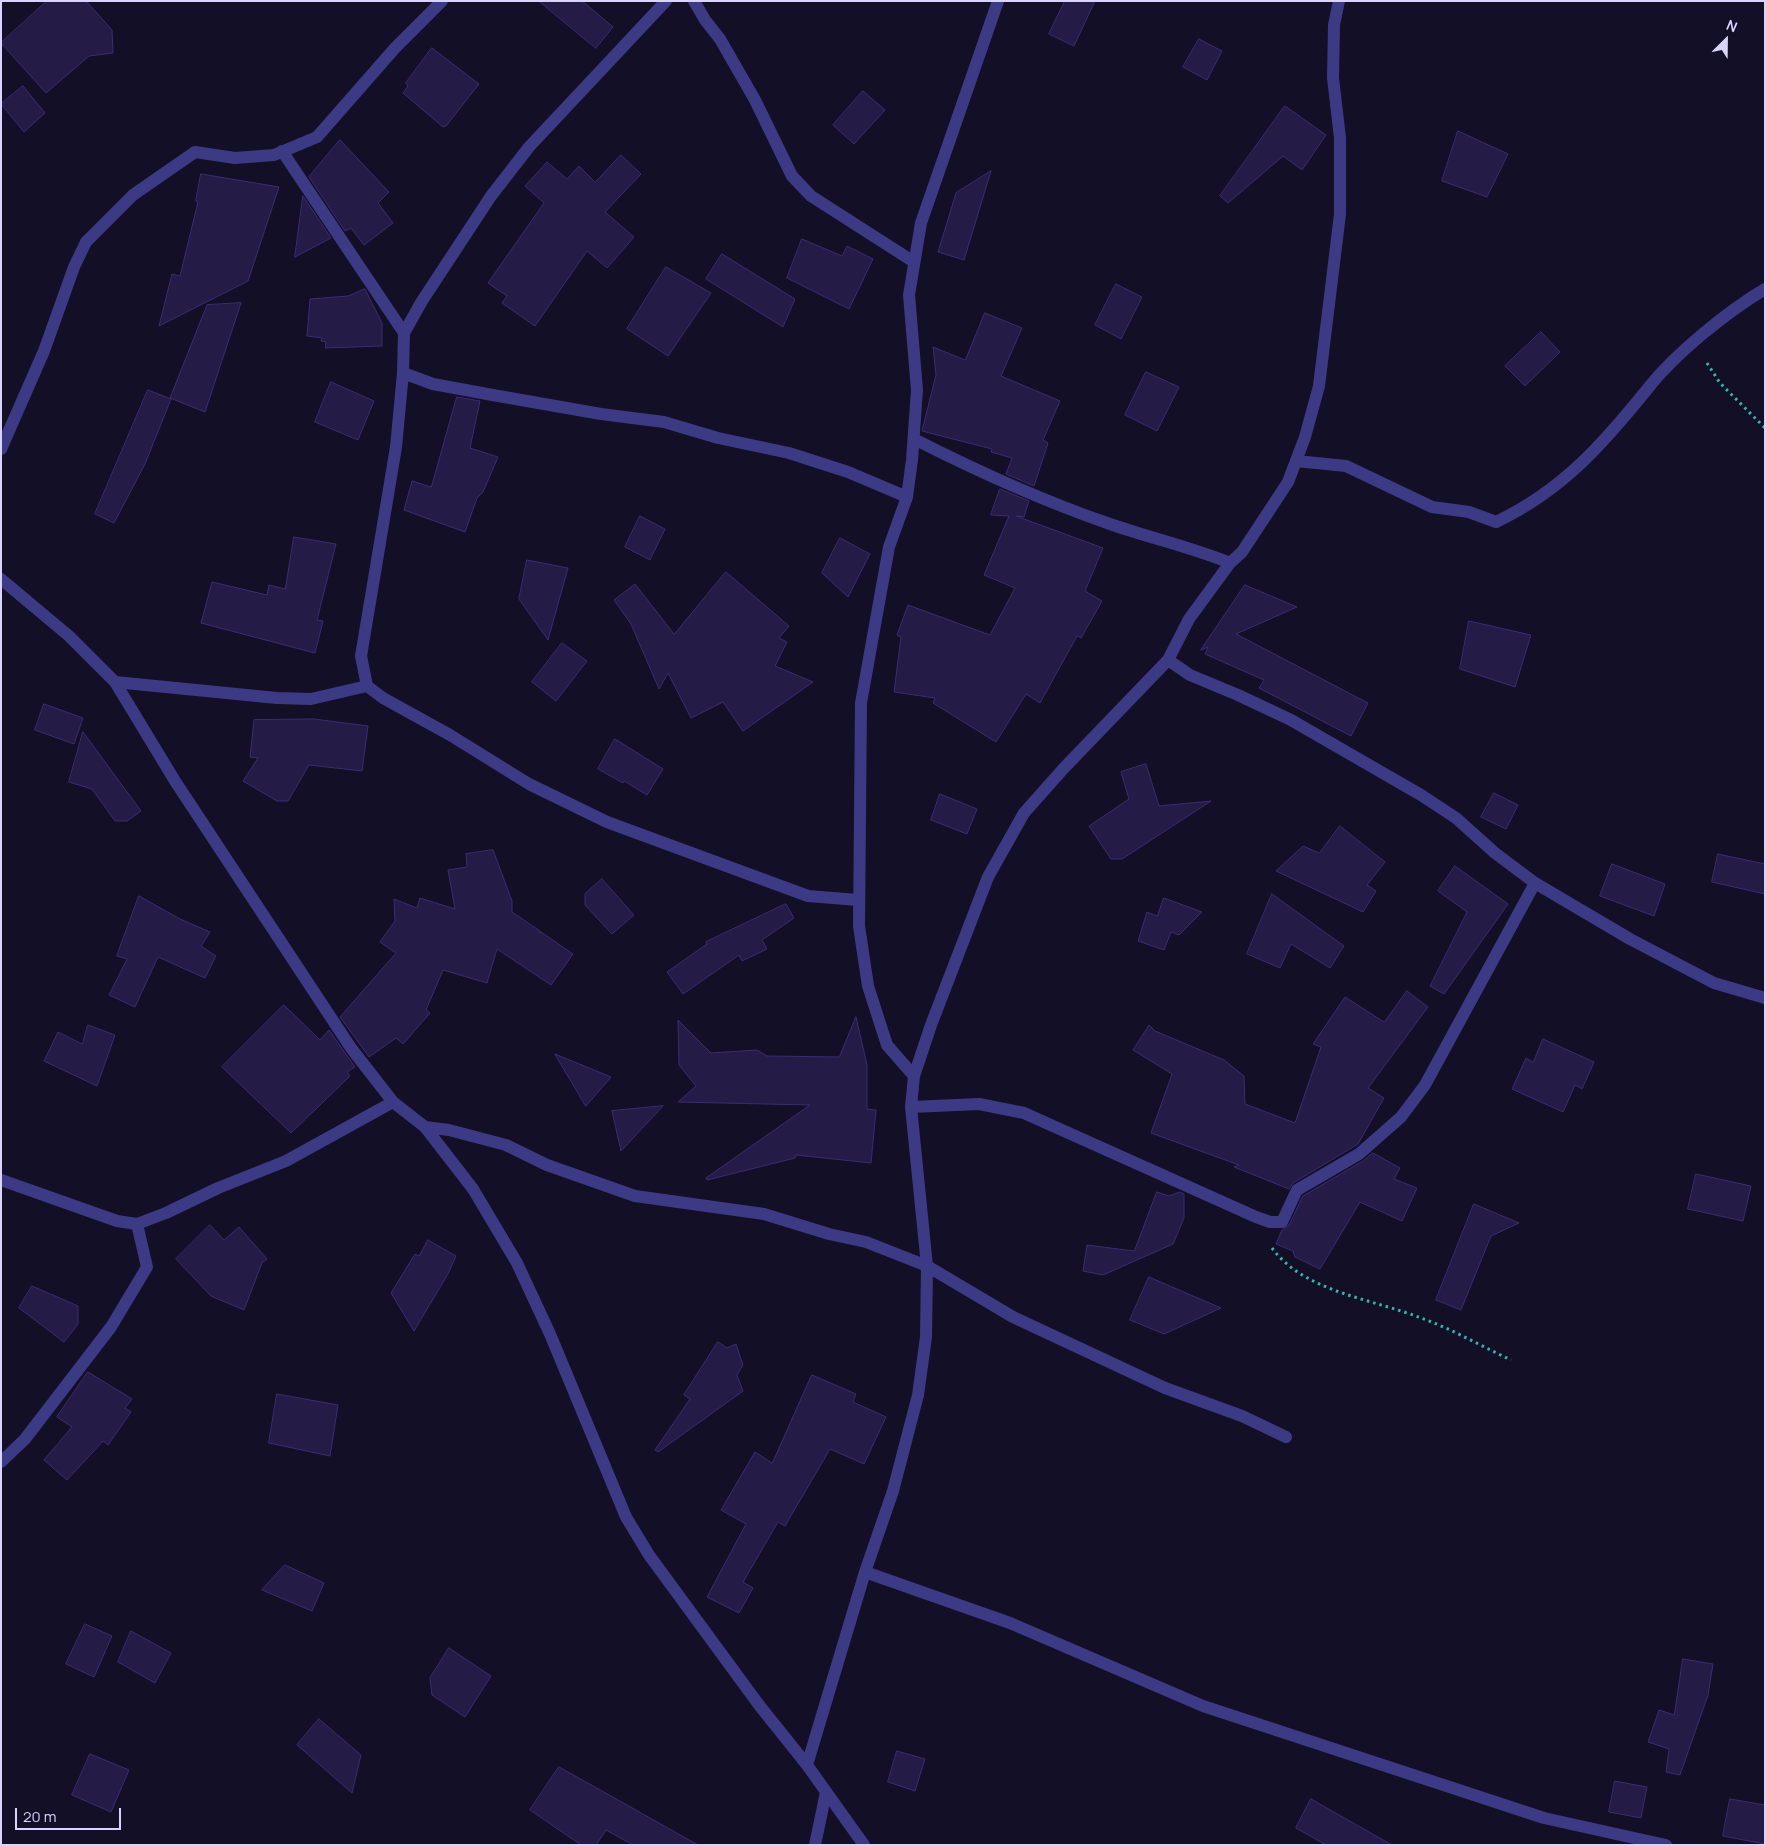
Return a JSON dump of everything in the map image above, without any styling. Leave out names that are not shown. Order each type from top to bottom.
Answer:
[{"type":"street","points":[[1,449],[44,351],[74,267],[86,242],[133,194],[195,152],[236,158],[274,155],[317,138],[395,48],[442,1]]},
{"type":"street","points":[[666,1],[524,154],[491,196],[422,301],[404,333],[403,373],[396,447],[362,656],[367,686],[382,698],[450,735],[529,784],[607,822],[808,896],[858,900]]},
{"type":"street","points":[[694,1],[704,20],[720,39],[755,100],[792,176],[812,196],[914,262]]},
{"type":"street","points":[[914,1076],[887,1045],[868,986],[858,926],[861,703],[890,547],[907,497],[914,439],[917,390],[909,295],[921,222],[998,1]]},
{"type":"street","points":[[807,1765],[865,1572],[878,1539],[904,1454],[918,1395],[926,1337],[927,1266],[911,1107],[914,1076],[931,1025],[988,877],[1024,813],[1064,768],[1168,660],[1189,619],[1230,563],[1242,552],[1288,482],[1306,437],[1319,386],[1340,214],[1340,138],[1332,78],[1334,25],[1339,1]]},
{"type":"street","points":[[282,151],[404,333]]},
{"type":"street","points":[[1296,462],[1346,466],[1432,506],[1469,512],[1496,522],[1544,496],[1568,477],[1604,441],[1665,370],[1737,306],[1765,289]]},
{"type":"street","points":[[403,373],[433,384],[601,414],[664,422],[718,438],[789,453],[848,472],[907,497]]},
{"type":"street","points":[[914,439],[965,465],[1110,524],[1193,548],[1230,563]]},
{"type":"street","points":[[1,579],[69,636],[114,682],[175,781],[351,1048],[392,1102],[425,1127],[473,1189],[517,1263],[550,1334],[626,1517],[649,1555],[759,1705],[807,1765],[864,1845]]},
{"type":"street","points":[[1168,660],[1190,675],[1238,694],[1291,720],[1421,795],[1456,818],[1495,853],[1534,883],[1630,939],[1714,984],[1765,998]]},
{"type":"street","points":[[114,682],[278,698],[310,699],[367,686]]},
{"type":"street","points":[[911,1107],[979,1104],[1024,1113],[1256,1217],[1270,1222],[1282,1222],[1297,1190],[1359,1154],[1407,1109],[1425,1085],[1534,883]]},
{"type":"street","points":[[1,1180],[117,1221],[137,1224],[166,1213],[218,1188],[286,1161],[392,1102]]},
{"type":"street","points":[[425,1127],[449,1130],[506,1145],[547,1165],[636,1196],[764,1214],[830,1234],[866,1242],[927,1266],[1022,1321],[1165,1388],[1242,1416],[1286,1437]]},
{"type":"street","points":[[1,1462],[25,1439],[111,1327],[147,1267],[137,1224]]},
{"type":"street","points":[[865,1572],[1010,1623],[1203,1706],[1544,1818],[1666,1845]]},
{"type":"street","points":[[815,1845],[826,1792]]},
{"type":"path","points":[[1694,344],[1720,383],[1765,428]]},
{"type":"path","points":[[1282,1222],[1270,1244],[1281,1260],[1327,1288],[1422,1318],[1511,1360]]},
{"type":"building","points":[[47,1],[86,1],[112,30],[113,53],[89,56],[46,93],[1,43]]},
{"type":"building","points":[[539,1],[582,1],[613,27],[596,48]]},
{"type":"building","points":[[1065,1],[1095,1],[1074,46],[1049,34]]},
{"type":"building","points":[[1199,39],[1222,51],[1207,80],[1183,67]]},
{"type":"building","points":[[432,48],[479,84],[446,126],[443,127],[403,93],[408,86],[406,83]]},
{"type":"building","points":[[23,86],[45,113],[24,132],[1,104]]},
{"type":"building","points":[[863,91],[885,110],[854,144],[833,125]]},
{"type":"building","points":[[1285,106],[1326,135],[1302,170],[1283,156],[1228,203],[1220,196]]},
{"type":"building","points":[[1458,131],[1508,154],[1487,197],[1442,181]]},
{"type":"building","points":[[340,140],[389,192],[378,203],[393,223],[364,245],[351,228],[345,231],[309,177]]},
{"type":"building","points":[[621,155],[641,174],[605,212],[634,237],[607,268],[587,251],[535,326],[502,303],[507,296],[488,283],[544,203],[525,186],[547,162],[567,179],[579,166],[595,182]]},
{"type":"building","points":[[991,171],[964,260],[938,252],[956,193]]},
{"type":"building","points":[[201,174],[279,187],[248,281],[159,326],[172,274],[180,276],[198,202],[196,201]]},
{"type":"building","points":[[303,196],[331,238],[295,257]]},
{"type":"building","points":[[802,239],[842,256],[847,246],[873,259],[849,309],[787,278]]},
{"type":"building","points":[[722,254],[795,299],[783,327],[706,279]]},
{"type":"building","points":[[666,267],[711,293],[668,356],[627,329]]},
{"type":"building","points":[[1116,284],[1142,297],[1121,339],[1095,325]]},
{"type":"building","points":[[365,289],[382,323],[382,346],[325,348],[326,342],[321,341],[322,338],[307,336],[310,299],[348,296]]},
{"type":"building","points":[[241,303],[205,412],[170,398],[207,305]]},
{"type":"building","points":[[985,313],[1022,328],[1001,376],[1060,401],[1043,440],[1048,443],[1034,486],[1006,474],[1012,458],[991,452],[992,449],[922,431],[936,375],[933,347],[965,360]]},
{"type":"building","points":[[1541,332],[1560,352],[1525,386],[1505,366]]},
{"type":"building","points":[[1146,372],[1179,387],[1157,431],[1125,415]]},
{"type":"building","points":[[331,382],[374,401],[358,440],[315,422]]},
{"type":"building","points":[[148,390],[171,399],[145,464],[114,523],[95,514]]},
{"type":"building","points":[[457,397],[480,401],[470,448],[498,457],[483,492],[477,498],[465,532],[404,510],[412,481],[431,487]]},
{"type":"building","points":[[1000,489],[1029,501],[1024,517],[1016,516],[1103,548],[1085,591],[1102,601],[1081,638],[1077,636],[1040,703],[1026,694],[996,742],[933,703],[935,698],[894,692],[901,637],[897,635],[908,605],[990,635],[1015,588],[984,575],[1009,516],[991,515]]},
{"type":"building","points":[[640,516],[665,529],[650,560],[625,547]]},
{"type":"building","points":[[294,537],[336,544],[317,620],[323,621],[315,653],[201,623],[212,582],[267,595],[269,585],[285,589]]},
{"type":"building","points":[[840,538],[870,554],[848,597],[822,573]]},
{"type":"building","points":[[527,560],[568,568],[548,640],[519,599]]},
{"type":"building","points":[[726,572],[789,626],[779,638],[787,642],[775,666],[813,682],[743,731],[723,702],[691,718],[668,673],[659,689],[631,624],[614,600],[635,584],[674,634]]},
{"type":"building","points":[[1245,585],[1297,607],[1236,634],[1368,703],[1351,736],[1259,688],[1264,680],[1205,654],[1208,647],[1201,650]]},
{"type":"building","points":[[1469,621],[1531,635],[1515,687],[1460,669]]},
{"type":"building","points":[[562,643],[587,661],[556,701],[532,682]]},
{"type":"building","points":[[44,704],[83,718],[74,744],[35,730]]},
{"type":"building","points":[[314,719],[368,726],[362,771],[309,765],[288,801],[277,801],[243,781],[258,758],[250,757],[254,720]]},
{"type":"building","points":[[83,732],[141,811],[127,821],[115,821],[92,789],[69,782]]},
{"type":"building","points":[[615,739],[663,769],[647,795],[624,781],[623,783],[598,769]]},
{"type":"building","points":[[1146,764],[1159,806],[1211,801],[1122,859],[1111,859],[1089,826],[1129,799],[1121,772]]},
{"type":"building","points":[[1494,793],[1518,805],[1506,829],[1481,817]]},
{"type":"building","points":[[940,794],[977,809],[967,834],[931,820]]},
{"type":"building","points":[[1340,826],[1385,862],[1367,885],[1376,891],[1363,912],[1276,871],[1303,846],[1319,853]]},
{"type":"building","points":[[493,850],[512,901],[512,912],[573,954],[551,985],[497,949],[487,983],[443,970],[426,1010],[430,1013],[403,1044],[396,1038],[369,1057],[340,1017],[396,953],[380,942],[395,921],[394,899],[417,908],[420,898],[455,909],[448,870],[467,867],[466,854]]},
{"type":"building","points":[[1718,854],[1765,864],[1765,894],[1712,882]]},
{"type":"building","points":[[1612,864],[1665,884],[1654,916],[1600,896]]},
{"type":"building","points":[[1455,866],[1508,904],[1444,994],[1430,986],[1467,912],[1438,891]]},
{"type":"building","points":[[602,879],[634,915],[612,934],[585,905],[585,894]]},
{"type":"building","points":[[1272,894],[1344,946],[1330,968],[1291,944],[1280,968],[1247,954]]},
{"type":"building","points":[[139,896],[180,919],[210,932],[201,946],[216,956],[205,978],[158,957],[135,1007],[109,995],[127,959],[117,956]]},
{"type":"building","points":[[1164,898],[1202,912],[1179,935],[1171,932],[1164,950],[1138,941],[1147,912],[1157,916]]},
{"type":"building","points":[[786,904],[794,918],[762,940],[767,949],[742,961],[739,955],[683,994],[667,972],[707,944],[706,942]]},
{"type":"building","points":[[1407,991],[1428,1007],[1368,1088],[1384,1098],[1358,1144],[1293,1183],[1289,1189],[1234,1167],[1239,1165],[1151,1133],[1172,1074],[1133,1050],[1149,1025],[1155,1031],[1224,1060],[1244,1076],[1245,1104],[1295,1123],[1321,1047],[1313,1044],[1345,997],[1384,1022]]},
{"type":"building","points":[[284,1005],[320,1040],[329,1030],[355,1067],[347,1072],[350,1076],[291,1133],[222,1067]]},
{"type":"building","points":[[856,1017],[867,1065],[867,1109],[876,1110],[871,1163],[796,1155],[795,1158],[707,1180],[706,1178],[810,1105],[678,1102],[696,1086],[679,1065],[678,1020],[711,1053],[757,1050],[767,1056],[839,1057]]},
{"type":"building","points":[[88,1025],[115,1035],[97,1086],[44,1061],[58,1032],[82,1044]]},
{"type":"building","points":[[1543,1039],[1594,1062],[1582,1089],[1575,1085],[1563,1112],[1512,1089],[1526,1058],[1533,1062]]},
{"type":"building","points":[[555,1054],[611,1077],[586,1106]]},
{"type":"building","points":[[663,1106],[621,1151],[612,1111]]},
{"type":"building","points":[[1373,1153],[1400,1168],[1394,1179],[1417,1188],[1402,1221],[1360,1202],[1320,1269],[1295,1257],[1293,1251],[1276,1244],[1282,1230],[1289,1225],[1303,1196],[1363,1161]]},
{"type":"building","points":[[1696,1174],[1751,1186],[1743,1221],[1688,1209]]},
{"type":"building","points":[[1157,1192],[1169,1196],[1180,1192],[1184,1194],[1184,1218],[1173,1244],[1103,1275],[1083,1271],[1087,1245],[1134,1251]]},
{"type":"building","points":[[1474,1204],[1519,1223],[1491,1236],[1461,1310],[1436,1300]]},
{"type":"building","points":[[210,1225],[224,1240],[239,1227],[267,1259],[262,1263],[244,1310],[211,1296],[176,1259]]},
{"type":"building","points":[[428,1240],[456,1256],[448,1274],[414,1331],[391,1293],[415,1254],[419,1256]]},
{"type":"building","points":[[1149,1277],[1221,1308],[1164,1334],[1130,1320]]},
{"type":"building","points":[[32,1286],[78,1306],[78,1324],[64,1342],[19,1308]]},
{"type":"building","points":[[718,1342],[727,1348],[736,1344],[743,1365],[737,1375],[743,1391],[658,1452],[655,1450],[690,1399],[684,1395]]},
{"type":"building","points":[[88,1372],[132,1399],[125,1408],[131,1412],[108,1445],[103,1441],[67,1480],[44,1460],[72,1427],[57,1417]]},
{"type":"building","points":[[812,1375],[856,1394],[853,1402],[886,1417],[864,1464],[830,1449],[785,1526],[778,1522],[743,1582],[753,1588],[739,1613],[707,1597],[746,1524],[721,1510],[755,1452],[772,1463]]},
{"type":"building","points":[[277,1394],[338,1405],[330,1456],[269,1443]]},
{"type":"building","points":[[285,1565],[324,1583],[312,1611],[262,1590]]},
{"type":"building","points":[[85,1624],[112,1636],[94,1677],[66,1664]]},
{"type":"building","points":[[131,1631],[171,1653],[155,1683],[118,1662]]},
{"type":"building","points":[[449,1648],[491,1676],[465,1717],[432,1695],[430,1678]]},
{"type":"building","points":[[1683,1659],[1713,1664],[1708,1695],[1680,1775],[1666,1772],[1669,1749],[1648,1742],[1659,1710],[1674,1715]]},
{"type":"building","points":[[319,1719],[361,1755],[352,1793],[297,1745]]},
{"type":"building","points":[[897,1751],[925,1759],[915,1791],[888,1782]]},
{"type":"building","points":[[90,1754],[129,1770],[111,1812],[72,1795]]},
{"type":"building","points":[[559,1767],[698,1845],[633,1845],[606,1830],[596,1845],[581,1845],[530,1810]]},
{"type":"building","points":[[1615,1781],[1647,1787],[1641,1818],[1609,1812]]},
{"type":"building","points":[[1311,1799],[1392,1845],[1326,1845],[1296,1828]]},
{"type":"building","points":[[1730,1799],[1765,1805],[1765,1844],[1723,1836]]}]
